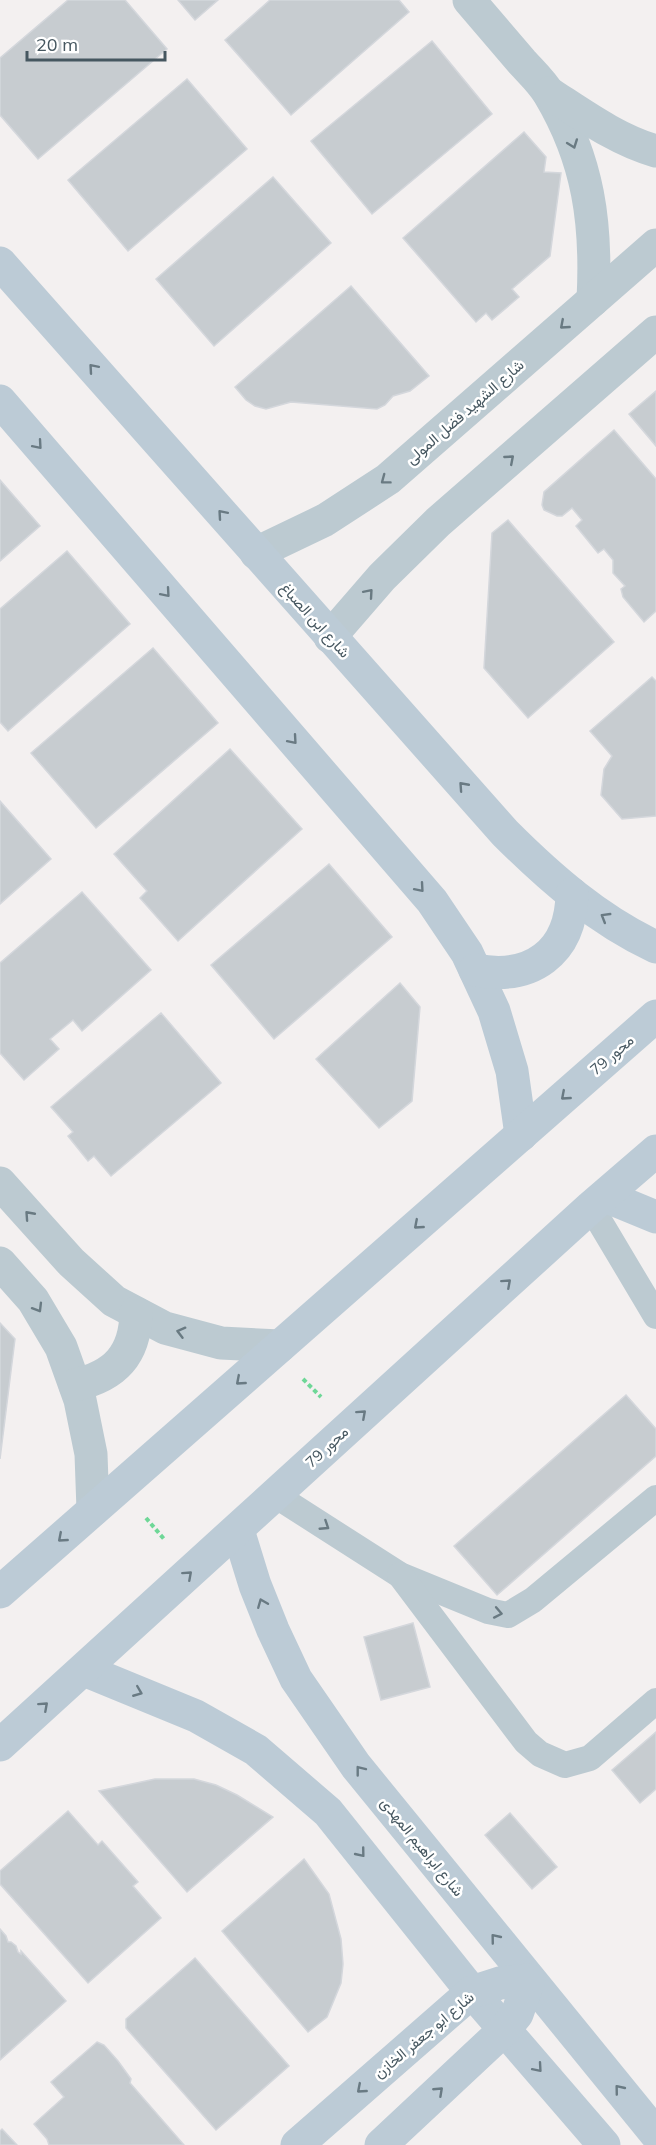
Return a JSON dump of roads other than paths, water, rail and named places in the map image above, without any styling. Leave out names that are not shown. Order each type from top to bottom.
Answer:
[{"type":"street","points":[[469,0],[548,92],[568,131],[583,171],[592,214],[595,256],[593,300]]},
{"type":"street","points":[[548,92],[599,125],[640,147],[656,151]]},
{"type":"street","name":"شارع الشهيد فضل المولى","points":[[256,553],[325,520],[388,479],[656,245]]},
{"type":"street","name":"شارع ابن الصباغ","points":[[0,263],[506,833],[549,877],[599,914],[656,947]]},
{"type":"street","points":[[330,637],[382,577],[438,522],[656,332]]},
{"type":"street","points":[[0,401],[432,901],[467,953],[494,1011],[512,1071],[521,1134]]},
{"type":"street","points":[[475,970],[493,974],[511,973],[528,968],[544,958],[557,945],[566,930],[572,913],[572,894]]},
{"type":"street","name":"محور 79","points":[[0,1592],[656,1016]]},
{"type":"street","name":"محور 79","points":[[0,1745],[656,1151]]},
{"type":"street","points":[[0,1183],[70,1262],[114,1301],[165,1328],[221,1343],[277,1349]]},
{"type":"street","points":[[598,1202],[656,1218]]},
{"type":"street","points":[[0,1263],[33,1299],[60,1347],[81,1400],[91,1454],[93,1510]]},
{"type":"street","points":[[75,1385],[92,1381],[108,1373],[121,1362],[136,1330],[136,1313]]},
{"type":"street","name":"شارع ابراهيم المهدى","points":[[238,1530],[258,1594],[296,1679],[356,1766],[656,2134]]},
{"type":"street","points":[[84,1670],[196,1716],[256,1750],[328,1812],[472,1992],[604,2145]]},
{"type":"street","points":[[381,2145],[504,2030],[517,2014],[529,1980]]},
{"type":"street","name":"شارع ابو جعفر الخازن","points":[[297,2145],[472,1992],[500,1983],[529,1980]]},
{"type":"lane","points":[[598,1202],[656,1316]]},
{"type":"lane","points":[[276,1495],[400,1575],[488,1611],[508,1615],[534,1600],[656,1498]]},
{"type":"lane","points":[[400,1575],[526,1742],[540,1754],[565,1765],[590,1758],[656,1701]]}]
